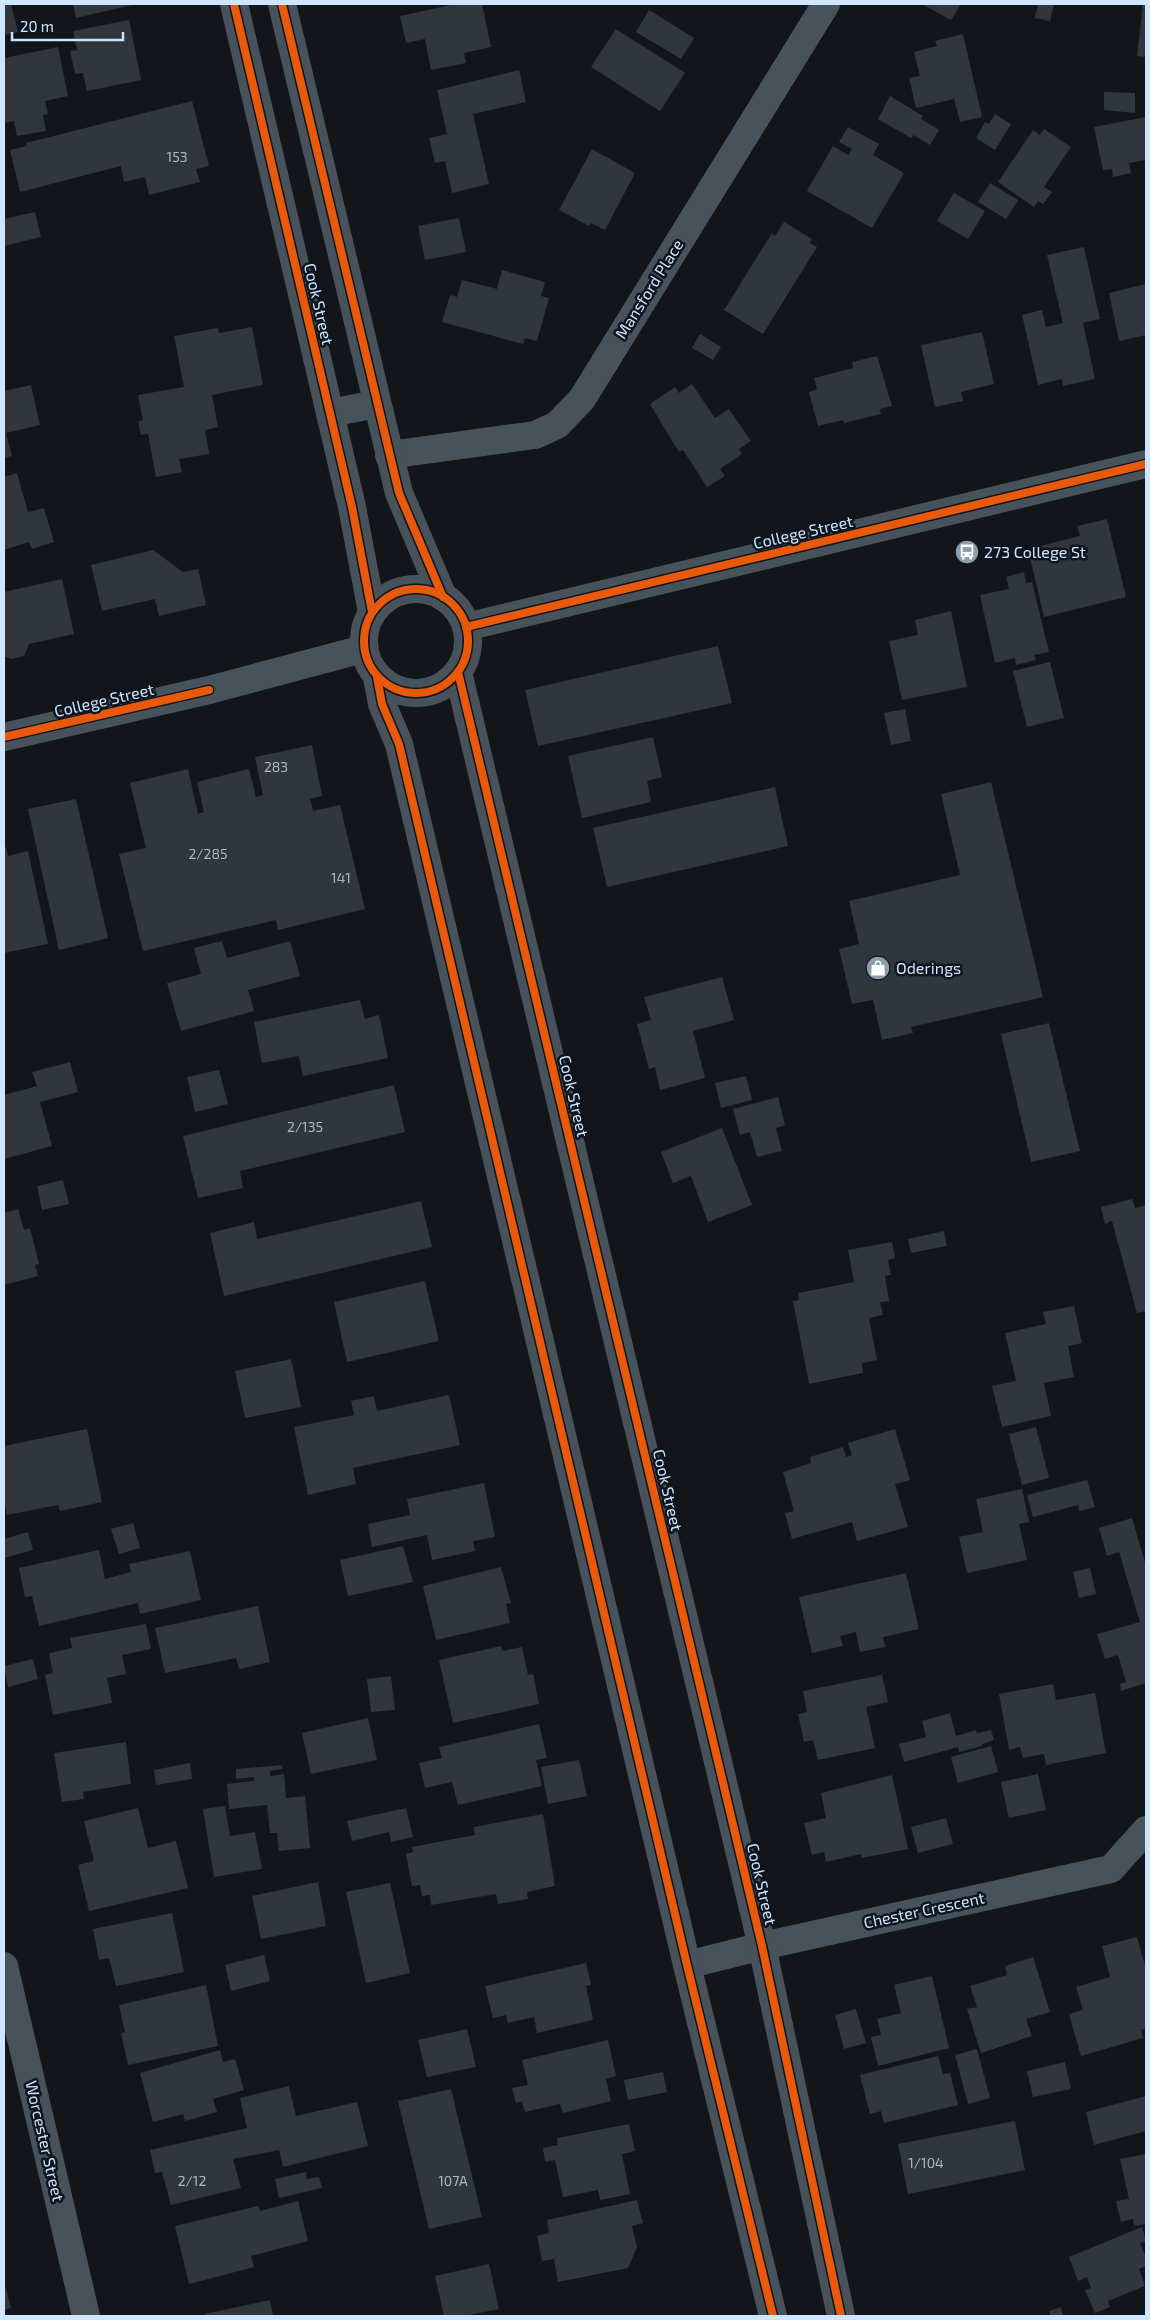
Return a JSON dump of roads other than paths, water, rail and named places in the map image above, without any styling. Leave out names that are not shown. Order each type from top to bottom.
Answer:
[{"type":"street","name":"Cook Street","points":[[234,4],[352,507],[372,612]]},
{"type":"street","name":"Cook Street","points":[[282,4],[399,494],[443,596]]},
{"type":"street","name":"Mansford Place","points":[[389,455],[535,435],[558,425],[582,399],[826,4]]},
{"type":"street","points":[[330,413],[377,404]]},
{"type":"street","name":"College Street","points":[[466,626],[1146,464]]},
{"type":"street","points":[[377,677],[404,692],[420,694],[448,683],[458,672],[467,650],[466,626],[461,615],[443,596],[428,591],[412,589],[396,592],[383,600],[372,612],[364,630],[363,649],[368,664],[377,677],[382,704],[402,754],[687,1965],[773,2316]]},
{"type":"street","name":"College Street","points":[[4,737],[210,690],[363,649]]},
{"type":"street","name":"Cook Street","points":[[458,672],[762,1946],[841,2316]]},
{"type":"street","name":"Chester Crescent","points":[[687,1965],[762,1946],[1111,1869],[1146,1830]]},
{"type":"street","name":"Worcester Street","points":[[4,1966],[86,2316]]},
{"type":"place","name":"273 College St","points":[[967,552]]},
{"type":"place","name":"Oderings","points":[[878,968]]}]
